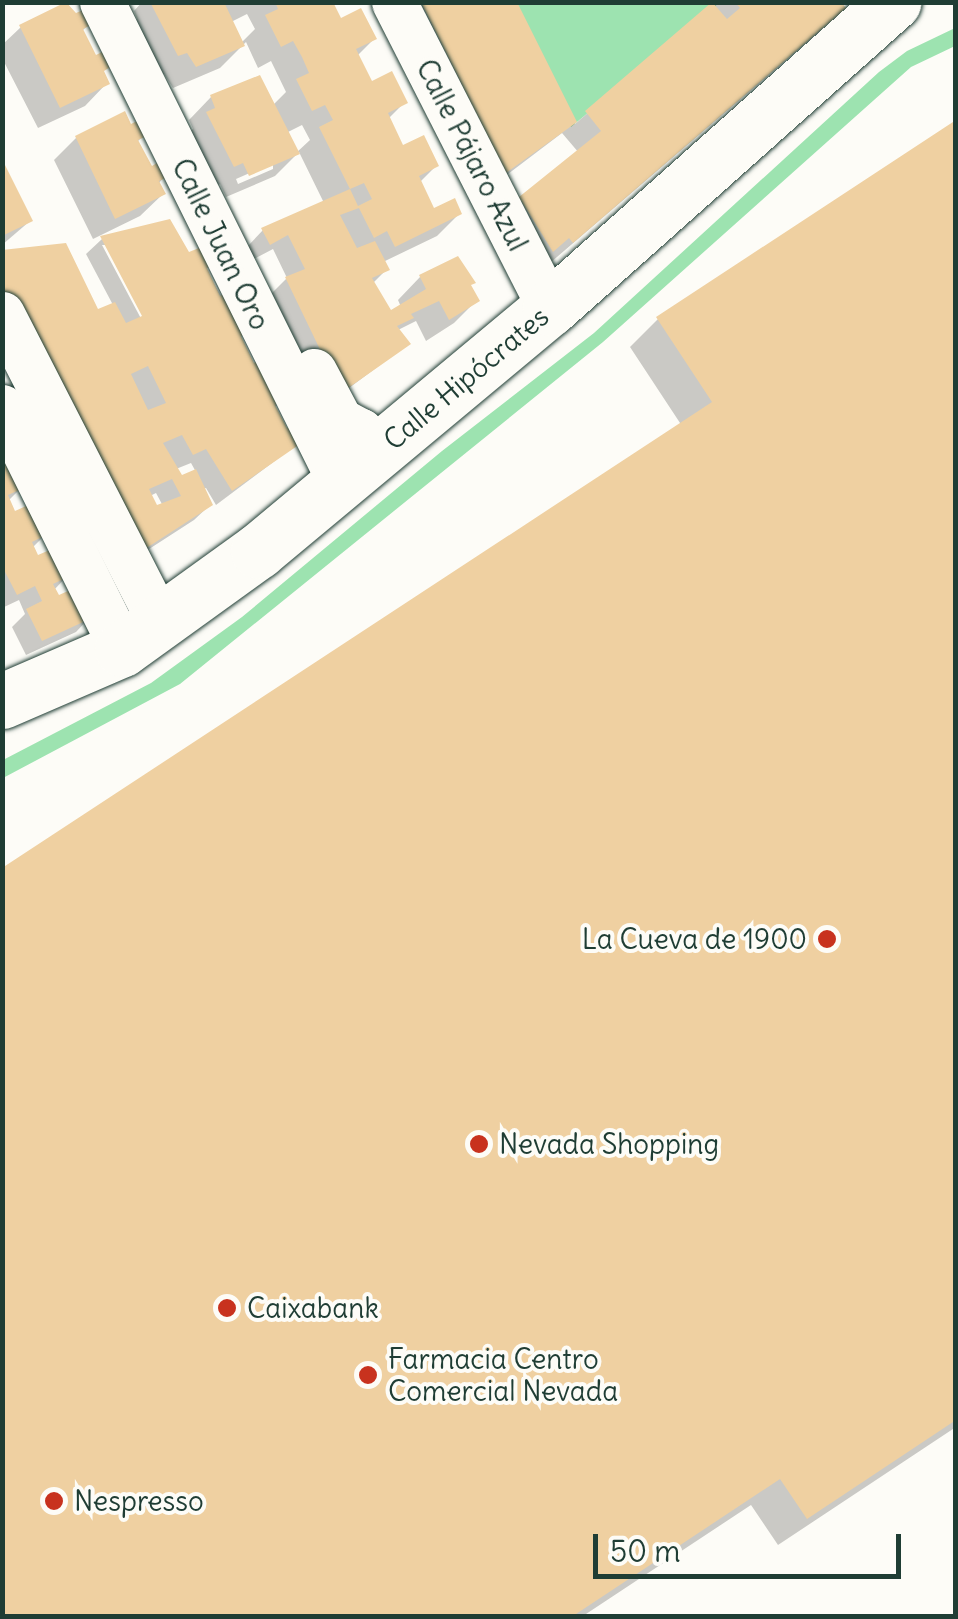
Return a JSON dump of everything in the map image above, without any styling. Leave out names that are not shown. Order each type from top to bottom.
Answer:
[{"type":"street","name":"Calle Juan Oro","points":[[102,2],[357,471]]},
{"type":"street","name":"Calle Juan Oro","points":[[130,2],[340,420],[361,431],[357,471]]},
{"type":"street","name":"Calle Pájaro Azul","points":[[394,2],[550,308]]},
{"type":"street","name":"Calle Hipócrates","points":[[2,701],[141,636],[357,471],[550,308],[893,2]]},
{"type":"street","points":[[2,314],[141,636]]},
{"type":"street","points":[[2,407],[141,636]]},
{"type":"green space","points":[[509,3],[719,3],[571,127]]},
{"type":"green space","points":[[955,28],[955,46],[911,67],[603,342],[180,684],[3,778],[3,760],[151,683],[242,617],[442,451],[594,333],[879,72],[907,51]]},
{"type":"building","points":[[66,2],[76,13],[83,10],[91,25],[83,29],[96,55],[104,51],[112,66],[104,71],[110,84],[60,108],[19,25]]},
{"type":"building","points":[[150,2],[224,2],[245,46],[196,67],[187,53],[178,56]]},
{"type":"building","points":[[275,2],[333,2],[341,18],[361,8],[377,39],[356,49],[372,81],[392,71],[408,103],[388,113],[403,145],[424,135],[439,166],[419,176],[434,208],[455,198],[462,214],[395,247],[387,231],[374,238],[359,208],[340,215],[357,248],[375,241],[390,270],[372,278],[391,310],[426,289],[419,275],[458,256],[476,283],[471,285],[480,301],[449,320],[439,301],[411,314],[414,318],[397,326],[411,344],[341,393],[285,277],[305,269],[288,235],[270,245],[261,228],[350,189],[319,127],[333,120],[325,105],[312,111],[296,79],[309,73],[302,57],[293,41],[281,47],[265,15],[278,9]],"holes":[[[364,183],[372,199],[358,206],[350,189]]]},
{"type":"building","points":[[421,2],[517,2],[577,122],[506,173]]},
{"type":"building","points":[[712,2],[727,19],[740,8],[735,2],[841,2],[846,8],[573,243],[569,238],[553,252],[519,197],[601,131],[585,111]]},
{"type":"building","points":[[260,75],[300,154],[249,176],[243,163],[234,167],[206,112],[215,108],[210,95]]},
{"type":"building","points":[[125,111],[131,124],[139,120],[147,136],[138,140],[152,166],[160,161],[168,177],[159,181],[166,194],[115,219],[75,136]]},
{"type":"building","name":"Nevada Shopping","points":[[956,120],[956,1420],[807,1519],[780,1479],[573,1616],[2,1616],[2,868],[712,402],[656,317]]},
{"type":"building","points":[[2,159],[33,221],[2,236]]},
{"type":"building","points":[[170,219],[189,252],[204,246],[213,266],[207,268],[220,296],[226,292],[248,334],[241,336],[254,363],[261,359],[283,402],[275,405],[287,428],[294,425],[303,442],[232,491],[206,449],[193,455],[182,435],[163,443],[182,475],[196,469],[213,505],[128,560],[2,291],[2,250],[66,243],[98,309],[115,302],[126,323],[142,316],[100,236]],"holes":[[[148,366],[166,403],[148,410],[131,374]],[[172,479],[181,496],[157,505],[149,489]]]},
{"type":"building","points":[[2,457],[26,487],[8,495],[15,511],[35,502],[50,533],[32,542],[38,555],[59,546],[72,575],[53,584],[59,595],[79,586],[94,617],[42,641],[26,609],[42,601],[35,586],[17,595],[2,566]]},
{"type":"place","name":"La Cueva de 1900","points":[[827,939]]},
{"type":"place","name":"Nevada Shopping","points":[[479,1144]]},
{"type":"place","name":"Caixabank","points":[[227,1308]]},
{"type":"place","name":"Farmacia Centro Comercial Nevada","points":[[368,1375]]},
{"type":"place","name":"Nespresso","points":[[54,1501]]}]
